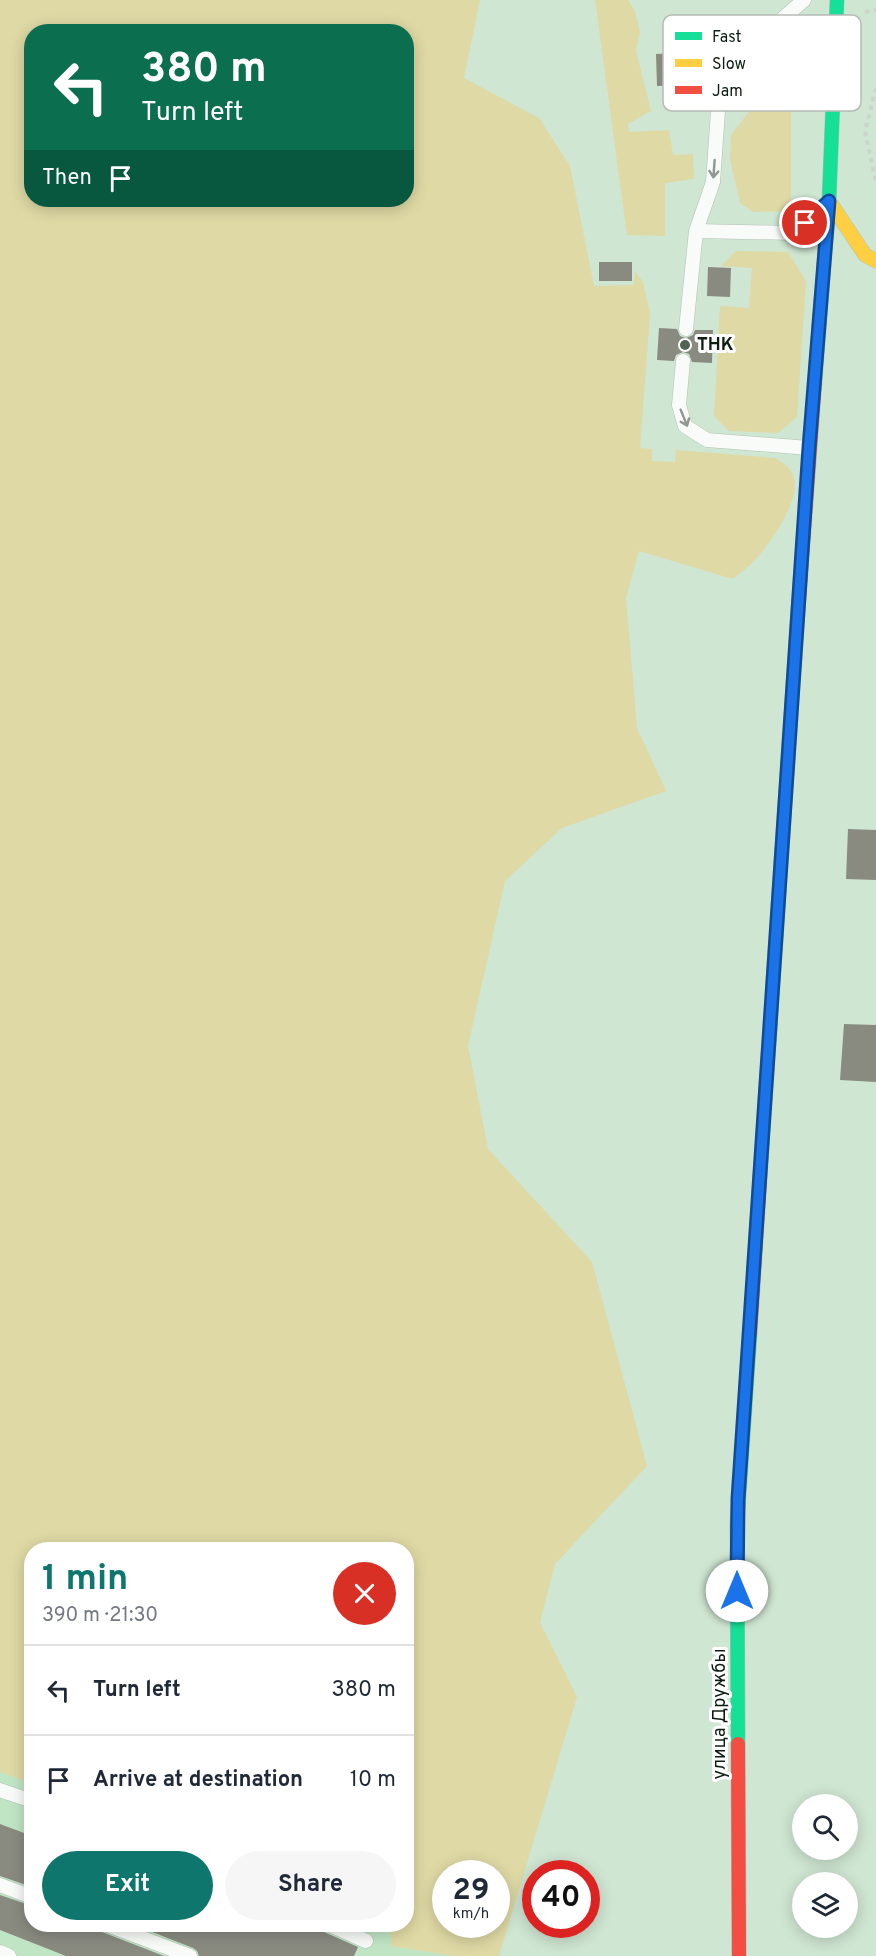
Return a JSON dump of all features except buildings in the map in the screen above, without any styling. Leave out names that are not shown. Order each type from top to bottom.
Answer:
[{"type":"street","name":"улица Дружбы","points":[[836,15],[837,0]]},
{"type":"street","name":"улица Дружбы","points":[[739,1956],[737,1523],[809,448],[829,201],[833,111]]},
{"type":"street","points":[[829,201],[865,255],[876,261]]},
{"type":"lane","points":[[787,15],[804,0]]},
{"type":"lane","points":[[686,329],[696,231],[713,182],[718,111]]},
{"type":"lane","points":[[696,231],[793,233],[829,201]]},
{"type":"lane","points":[[683,361],[679,405],[685,426],[707,440],[809,448]]},
{"type":"lane","points":[[0,1790],[24,1798]]},
{"type":"lane","points":[[0,1885],[24,1894]]},
{"type":"lane","points":[[126,1932],[190,1956]]},
{"type":"lane","points":[[346,1932],[366,1941]]},
{"type":"lane","points":[[0,1952],[9,1956]]},
{"type":"path","points":[[876,88],[865,131],[876,183]]},
{"type":"shaded area","points":[[0,0],[480,0],[464,78],[539,118],[570,166],[594,286],[634,285],[635,271],[643,282],[650,313],[640,448],[652,449],[652,461],[675,462],[676,450],[776,458],[790,469],[795,488],[788,510],[768,544],[754,561],[733,579],[639,551],[626,598],[637,728],[666,791],[562,828],[505,881],[468,1046],[488,1149],[592,1262],[647,1466],[555,1564],[540,1622],[577,1697],[528,1860],[522,1860],[522,1880],[510,1919],[510,1860],[432,1860],[432,1938],[504,1938],[499,1956],[453,1956],[391,1946],[391,1932],[414,1932],[414,1542],[24,1542],[24,1781],[0,1772]]},
{"type":"shaded area","points":[[595,0],[628,0],[635,11],[640,33],[636,51],[651,111],[628,124],[629,132],[669,130],[673,155],[693,154],[694,179],[665,183],[665,236],[627,235]]},
{"type":"shaded area","points":[[749,111],[791,111],[791,211],[753,212],[740,203],[730,159],[731,135]]},
{"type":"shaded area","points":[[736,251],[788,252],[806,281],[797,417],[778,433],[729,431],[714,416],[720,306],[749,308],[752,268],[721,266]]},
{"type":"shaded area","points":[[0,1772],[24,1781],[24,1932],[391,1932],[392,1946],[453,1956],[0,1956]]},
{"type":"traffic: fast","points":[[836,15],[837,0]]},
{"type":"traffic: fast","points":[[815,379],[829,201],[833,111]]},
{"type":"traffic: fast","points":[[760,1177],[798,611]]},
{"type":"traffic: fast","points":[[738,1744],[737,1523],[750,1333]]},
{"type":"traffic: slow","points":[[829,201],[865,255],[876,261]]},
{"type":"traffic: jam","points":[[798,611],[815,379]]},
{"type":"traffic: jam","points":[[750,1333],[760,1177]]},
{"type":"traffic: jam","points":[[738,1744],[739,1956]]},
{"type":"place","name":"ТНК","points":[[685,345]]},
{"type":"route","points":[[737,1591],[738,1499],[809,448],[829,201],[805,223]]}]
